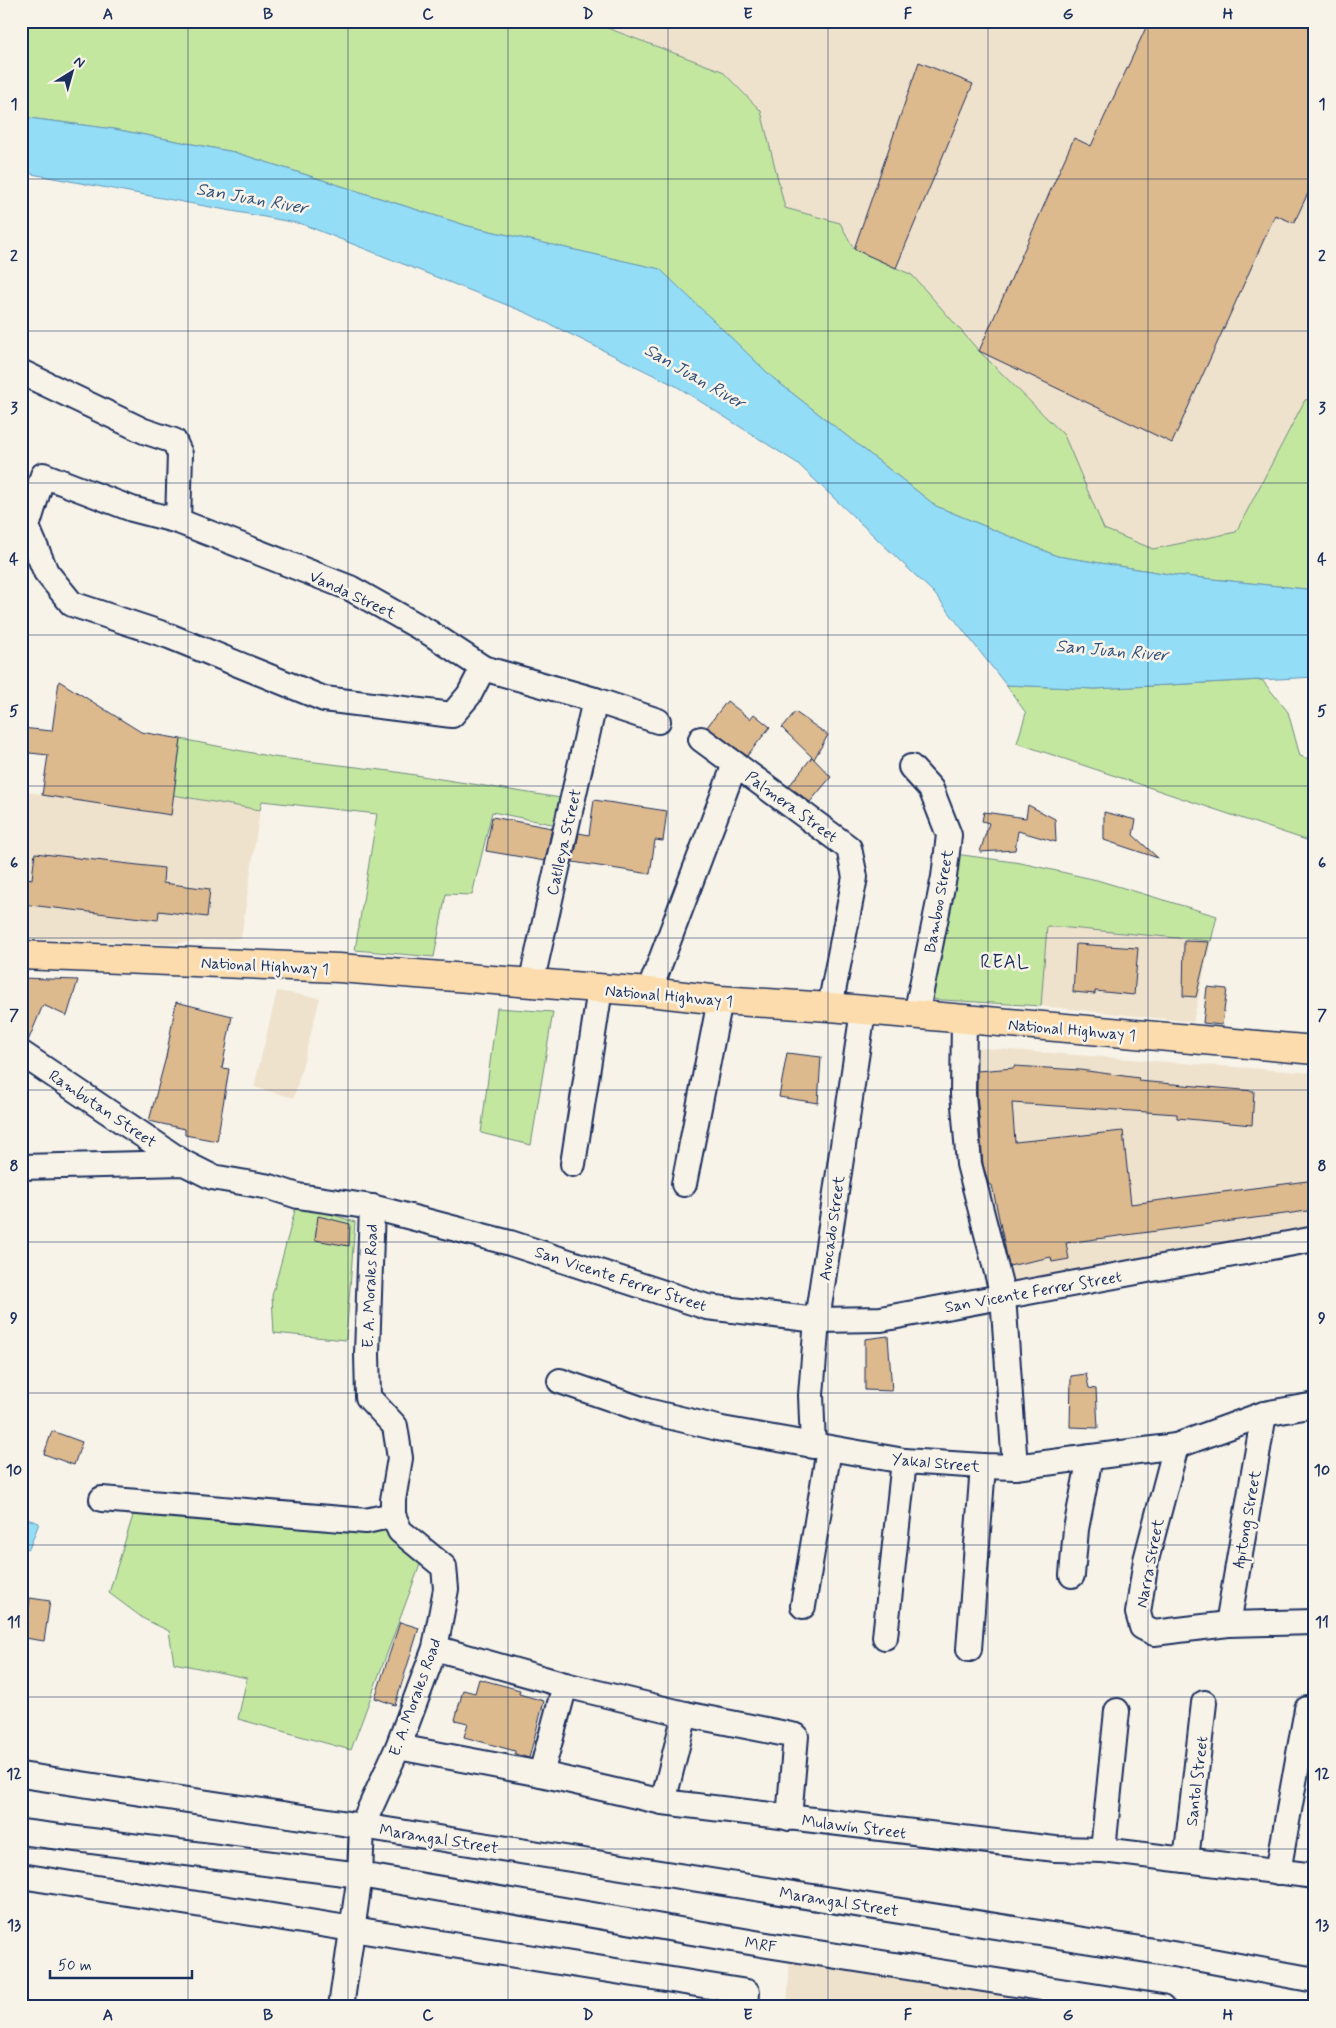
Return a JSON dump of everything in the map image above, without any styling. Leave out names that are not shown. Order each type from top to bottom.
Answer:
[{"type":"highway","name":"National Highway 1","points":[[21,955],[339,968],[649,992],[720,1000],[830,1007],[1315,1050]]},
{"type":"street","points":[[21,372],[144,431],[174,441],[180,454],[178,521]]},
{"type":"street","name":"Vanda Street","points":[[482,668],[469,695],[452,715],[324,699],[169,636],[72,604],[46,572],[27,527],[43,475],[132,509],[178,521],[350,588],[430,632],[482,668],[595,700],[658,721]]},
{"type":"street","name":"Catlleya Street","points":[[531,984],[595,700]]},
{"type":"street","name":"Palmera Street","points":[[701,739],[849,848],[855,877],[830,1007]]},
{"type":"street","points":[[649,992],[735,764]]},
{"type":"street","name":"Bamboo Street","points":[[911,767],[931,789],[949,835],[944,878],[916,1015]]},
{"type":"street","points":[[573,1164],[600,989]]},
{"type":"street","points":[[684,1184],[720,1000]]},
{"type":"street","name":"Avocado Street","points":[[803,1606],[821,1447],[811,1395],[817,1320],[863,1011]]},
{"type":"street","points":[[964,1020],[963,1094],[969,1164],[1003,1296],[1015,1467]]},
{"type":"street","name":"Rambutan Street","points":[[21,1053],[184,1163]]},
{"type":"street","name":"San Vicente Ferrer Street","points":[[21,1166],[184,1163],[212,1177],[270,1187],[298,1196],[372,1207],[510,1243],[707,1307],[817,1320],[881,1319],[1315,1239]]},
{"type":"street","name":"E. A. Morales Road","points":[[362,1826],[398,1746],[435,1648],[446,1589],[444,1567],[400,1531],[394,1515],[393,1500],[400,1458],[396,1426],[368,1397],[367,1354],[372,1207]]},
{"type":"street","name":"Yakal Street","points":[[560,1381],[647,1410],[722,1429],[904,1461],[983,1466],[1015,1467],[1176,1446],[1264,1414],[1315,1405]]},
{"type":"street","name":"Apitong Street","points":[[1228,1624],[1264,1414]]},
{"type":"street","name":"Narra Street","points":[[1176,1446],[1146,1560],[1138,1613],[1142,1627],[1154,1633],[1228,1624],[1314,1619]]},
{"type":"street","points":[[1072,1575],[1076,1529],[1090,1457]]},
{"type":"street","points":[[885,1637],[904,1461]]},
{"type":"street","points":[[969,1650],[983,1466]]},
{"type":"street","points":[[102,1499],[366,1521],[394,1515]]},
{"type":"street","points":[[435,1648],[565,1685],[684,1714],[796,1736],[789,1818]]},
{"type":"street","points":[[541,1774],[565,1685]]},
{"type":"street","name":"Santol Street","points":[[1186,1860],[1204,1703]]},
{"type":"street","points":[[1278,1872],[1307,1709]]},
{"type":"street","points":[[1103,1850],[1118,1711]]},
{"type":"street","points":[[663,1802],[684,1714]]},
{"type":"street","name":"Mulawin Street","points":[[398,1746],[541,1774],[663,1802],[1055,1850],[1103,1850],[1315,1876]]},
{"type":"street","name":"Marangal Street","points":[[21,1775],[362,1826],[1169,1953],[1315,1980]]},
{"type":"street","points":[[341,2007],[354,1928],[360,1875],[362,1826]]},
{"type":"street","name":"MRF","points":[[21,1832],[360,1875],[776,1946],[1162,2007]]},
{"type":"street","points":[[21,1876],[747,1992],[746,2007]]},
{"type":"shaded area","points":[[605,21],[1315,21],[1315,398],[1305,400],[1236,532],[1153,549],[1104,529],[1064,435],[979,351],[912,275],[854,249],[840,223],[785,208],[761,111],[723,71],[602,25]]},
{"type":"shaded area","points":[[21,791],[170,815],[173,795],[260,810],[241,938],[165,944],[21,938]]},
{"type":"shaded area","points":[[1047,926],[1211,941],[1193,1022],[1041,1006]]},
{"type":"shaded area","points":[[277,991],[320,998],[294,1098],[254,1087]]},
{"type":"shaded area","points":[[972,1047],[1315,1073],[1315,1228],[1008,1285],[977,1148]]},
{"type":"shaded area","points":[[790,1954],[1126,2007],[787,2007]]},
{"type":"green space","points":[[21,21],[605,21],[602,26],[722,71],[761,111],[785,208],[840,223],[854,249],[912,275],[979,351],[1064,435],[1104,529],[1153,549],[1236,532],[1305,400],[1315,398],[1315,590],[1175,575],[1057,556],[936,506],[773,378],[659,269],[468,226],[234,152],[114,129],[21,117]]},
{"type":"green space","points":[[1262,680],[1288,712],[1300,756],[1315,761],[1315,843],[1017,743],[1026,713],[1006,685],[1095,689]]},
{"type":"green space","points":[[181,739],[273,757],[390,771],[567,799],[562,826],[492,812],[472,895],[446,894],[434,957],[355,950],[377,814],[262,801],[260,810],[173,795]]},
{"type":"green space","points":[[955,854],[1021,863],[1097,880],[1217,916],[1211,941],[1047,926],[1041,1006],[927,999]]},
{"type":"green space","points":[[497,1008],[553,1012],[531,1145],[481,1133]]},
{"type":"green space","points":[[297,1203],[355,1222],[346,1340],[274,1333],[272,1296]]},
{"type":"green space","points":[[135,1509],[349,1532],[386,1531],[421,1562],[351,1750],[238,1719],[247,1678],[174,1663],[169,1631],[144,1619],[109,1593]]},
{"type":"water","name":"San Juan River","points":[[21,117],[114,129],[234,152],[468,226],[660,269],[773,378],[936,506],[1057,556],[1175,575],[1315,590],[1315,677],[1095,689],[1006,685],[934,593],[797,463],[676,386],[527,313],[302,224],[21,172]]},
{"type":"water","points":[[21,1517],[39,1523],[29,1549],[21,1546]]},
{"type":"building","points":[[1149,21],[1315,21],[1315,178],[1294,223],[1275,215],[1172,443],[979,351],[1074,138],[1091,146]]},
{"type":"building","points":[[919,62],[973,84],[896,268],[854,249]]},
{"type":"building","points":[[59,681],[141,732],[181,739],[171,815],[42,795],[48,755],[21,752],[21,728],[52,731]]},
{"type":"building","points":[[727,701],[750,719],[754,714],[770,727],[747,756],[707,727]]},
{"type":"building","points":[[795,712],[828,735],[814,759],[782,728]]},
{"type":"building","points":[[812,757],[831,777],[810,802],[789,786]]},
{"type":"building","points":[[594,800],[667,811],[663,841],[655,840],[650,874],[573,862],[579,833],[589,835]]},
{"type":"building","points":[[1028,805],[1055,819],[1056,842],[1018,831],[1015,850],[980,852],[989,823],[982,821],[984,812],[1026,818]]},
{"type":"building","points":[[1104,812],[1136,820],[1133,835],[1158,858],[1104,840]]},
{"type":"building","points":[[492,817],[552,828],[545,861],[486,851]]},
{"type":"building","points":[[35,853],[164,868],[163,883],[210,889],[207,917],[159,911],[158,920],[21,904],[21,877],[32,879]]},
{"type":"building","points":[[1184,941],[1209,942],[1196,997],[1183,996]]},
{"type":"building","points":[[1076,944],[1138,948],[1134,995],[1095,991],[1095,994],[1073,992]]},
{"type":"building","points":[[21,978],[78,980],[67,1016],[43,1005],[28,1041],[21,1039]]},
{"type":"building","points":[[1207,987],[1227,989],[1222,1025],[1203,1023]]},
{"type":"building","points":[[176,1002],[232,1016],[222,1068],[229,1069],[217,1141],[185,1135],[185,1129],[149,1121],[166,1057]]},
{"type":"building","points":[[787,1053],[821,1057],[818,1103],[779,1097]]},
{"type":"building","points":[[1014,1066],[1080,1070],[1139,1078],[1138,1081],[1254,1091],[1252,1125],[1177,1118],[1177,1114],[1012,1103],[1015,1142],[1123,1131],[1131,1204],[1315,1180],[1315,1210],[1066,1243],[1069,1259],[1052,1262],[1051,1257],[1009,1266],[992,1185],[989,1185],[983,1165],[977,1071],[1014,1068]]},
{"type":"building","points":[[318,1216],[350,1224],[349,1246],[315,1240]]},
{"type":"building","points":[[888,1336],[892,1391],[865,1390],[865,1339]]},
{"type":"building","points":[[1086,1374],[1089,1388],[1096,1389],[1098,1428],[1070,1427],[1071,1376]]},
{"type":"building","points":[[52,1431],[82,1442],[74,1465],[44,1454]]},
{"type":"building","points":[[30,1598],[50,1601],[44,1641],[25,1638]]},
{"type":"building","points":[[400,1622],[419,1628],[395,1705],[375,1698]]},
{"type":"building","points":[[479,1679],[520,1690],[519,1694],[544,1701],[529,1758],[515,1754],[515,1751],[464,1737],[468,1723],[455,1720],[463,1690],[475,1693]]},
{"type":"district","name":"REAL","points":[[1005,961]]}]
